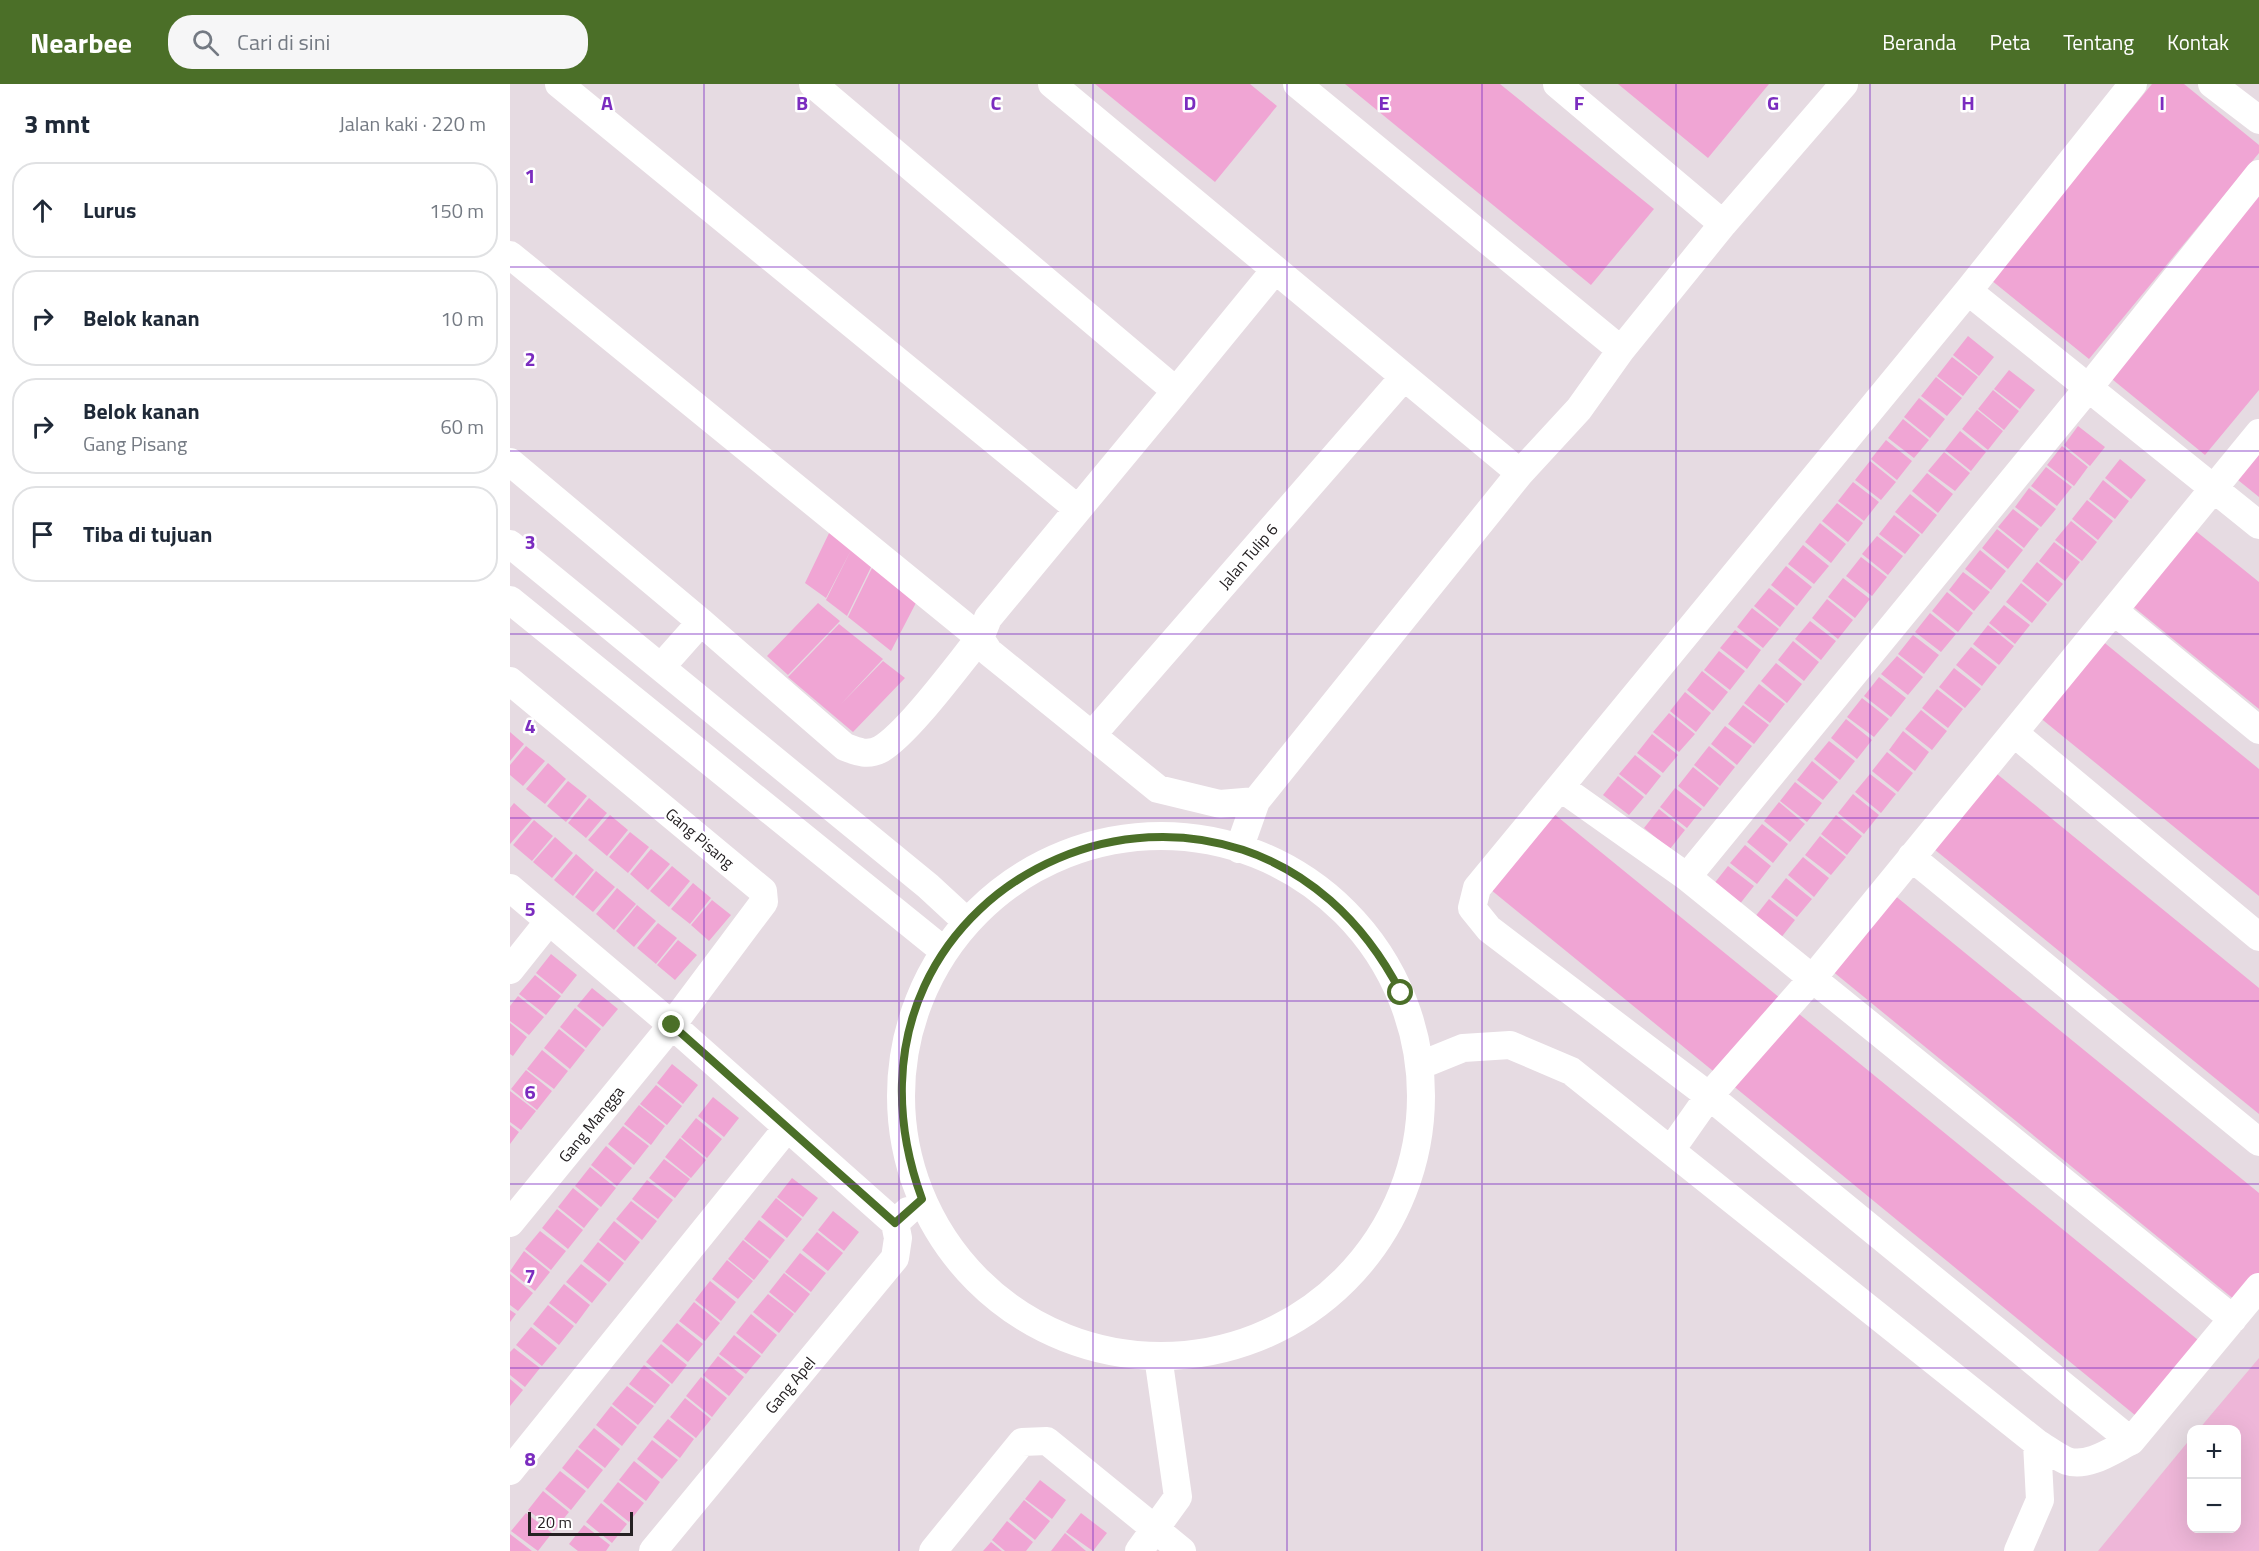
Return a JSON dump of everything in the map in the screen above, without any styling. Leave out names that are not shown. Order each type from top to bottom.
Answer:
[{"type":"street","points":[[559,84],[1078,509]]},
{"type":"street","points":[[813,84],[1176,391]]},
{"type":"street","points":[[1052,84],[1520,473]]},
{"type":"street","points":[[1298,84],[1621,350]]},
{"type":"street","points":[[1557,84],[1723,224]]},
{"type":"street","points":[[2131,1441],[1709,1096],[1489,929],[1472,908],[1477,888],[1968,291],[2133,84]]},
{"type":"street","points":[[2212,84],[2259,120]]},
{"type":"street","points":[[1239,849],[1256,801],[1520,473],[1580,409],[1621,350],[1832,88]]},
{"type":"street","points":[[1687,877],[2089,387],[2259,174]]},
{"type":"street","points":[[510,255],[980,638],[989,652],[1158,789],[1220,804],[1256,801]]},
{"type":"street","points":[[510,462],[701,622],[845,747],[864,754],[880,749],[903,729],[980,638],[988,618],[1275,270]]},
{"type":"street","points":[[1968,291],[2259,525]]},
{"type":"street","name":"Jalan Tulip 6","points":[[1092,735],[1404,377]]},
{"type":"street","points":[[1671,1150],[1709,1096],[1812,979],[2259,433]]},
{"type":"street","points":[[510,544],[928,886],[967,922]]},
{"type":"street","points":[[510,600],[944,951]]},
{"type":"street","points":[[2114,611],[2259,730]]},
{"type":"street","points":[[661,667],[701,622]]},
{"type":"street","name":"Gang Pisang","points":[[510,681],[763,891],[764,902],[672,1025]]},
{"type":"street","points":[[2014,733],[2259,936]]},
{"type":"street","points":[[1560,787],[1687,877],[2233,1319]]},
{"type":"street","points":[[510,888],[672,1025],[787,1128],[939,1233],[961,1263],[987,1290],[1016,1312],[1049,1331],[1084,1345],[1120,1353],[1158,1356],[1204,1353],[1231,1348],[1266,1335],[1299,1318],[1322,1302],[1356,1271],[1379,1242],[1398,1210],[1411,1175],[1419,1139],[1423,1102],[1421,1065],[1413,1029],[1401,993],[1384,960],[1361,930],[1336,904],[1306,880],[1274,862],[1239,849],[1203,840],[1166,836],[1128,838],[1092,845],[1056,857],[1024,874],[993,897],[967,922],[944,951],[925,984],[912,1018],[903,1054],[900,1091],[902,1128],[909,1165],[908,1211]]},
{"type":"street","points":[[1911,857],[2259,1142]]},
{"type":"street","points":[[510,970],[549,921]]},
{"type":"street","name":"Gang Mangga","points":[[510,1223],[672,1025]]},
{"type":"street","points":[[1421,1065],[1463,1048],[1510,1045],[1571,1071],[2037,1443],[2067,1461],[2079,1462],[2095,1459],[2131,1441],[2259,1287]]},
{"type":"street","points":[[510,1472],[787,1128]]},
{"type":"street","name":"Gang Apel","points":[[653,1551],[895,1258],[898,1238],[908,1211]]},
{"type":"street","points":[[1147,1540],[1178,1497],[1179,1486],[1158,1356]]},
{"type":"street","points":[[933,1551],[1022,1442],[1035,1440],[1047,1441],[1147,1540],[1182,1551]]},
{"type":"street","points":[[2018,1551],[2040,1500],[2037,1443]]},
{"type":"shaded area","points":[[2259,1358],[2259,1551],[2098,1551],[2187,1443],[2187,1533],[2241,1533],[2241,1425],[2202,1425]]},
{"type":"building","points":[[1095,84],[1250,84],[1277,106],[1215,182]]},
{"type":"building","points":[[1345,84],[1500,84],[1654,209],[1591,285]]},
{"type":"building","points":[[1618,84],[1769,84],[1708,158]]},
{"type":"building","points":[[2152,84],[2184,84],[2259,145],[2259,153],[2089,359],[1991,280]]},
{"type":"building","points":[[2259,191],[2259,390],[2205,455],[2107,375]]},
{"type":"building","points":[[1968,336],[1994,357],[1979,376],[1953,355]]},
{"type":"building","points":[[1952,357],[1978,377],[1963,396],[1937,376]]},
{"type":"building","points":[[2009,370],[2035,390],[2020,409],[1994,389]]},
{"type":"building","points":[[1936,377],[1962,398],[1947,416],[1921,396]]},
{"type":"building","points":[[1993,390],[2019,411],[2004,430],[1978,409]]},
{"type":"building","points":[[1919,398],[1945,419],[1930,438],[1904,417]]},
{"type":"building","points":[[1977,410],[2003,431],[1988,450],[1962,429]]},
{"type":"building","points":[[1903,419],[1929,440],[1914,458],[1888,438]]},
{"type":"building","points":[[2078,426],[2105,447],[2090,466],[2064,445]]},
{"type":"building","points":[[1960,431],[1986,452],[1971,471],[1945,450]]},
{"type":"building","points":[[1886,440],[1912,461],[1897,480],[1871,459]]},
{"type":"building","points":[[2259,445],[2259,497],[2233,476]]},
{"type":"building","points":[[2062,446],[2088,467],[2074,486],[2047,465]]},
{"type":"building","points":[[1944,452],[1970,473],[1955,491],[1928,471]]},
{"type":"building","points":[[2120,459],[2146,480],[2131,499],[2105,478]]},
{"type":"building","points":[[1870,461],[1896,482],[1881,500],[1855,480]]},
{"type":"building","points":[[2046,467],[2072,487],[2057,506],[2031,486]]},
{"type":"building","points":[[1927,473],[1953,494],[1938,513],[1912,491]]},
{"type":"building","points":[[2103,480],[2129,501],[2115,519],[2089,499]]},
{"type":"building","points":[[1853,482],[1879,502],[1864,521],[1838,501]]},
{"type":"building","points":[[2029,488],[2056,509],[2041,527],[2015,507]]},
{"type":"building","points":[[1910,494],[1937,515],[1922,534],[1895,512]]},
{"type":"building","points":[[2087,500],[2113,521],[2098,540],[2072,519]]},
{"type":"building","points":[[1837,503],[1863,523],[1848,542],[1822,521]]},
{"type":"building","points":[[2013,509],[2039,529],[2024,548],[1998,527]]},
{"type":"building","points":[[1894,515],[1920,535],[1905,554],[1879,534]]},
{"type":"building","points":[[2071,521],[2097,542],[2082,561],[2055,540]]},
{"type":"building","points":[[1820,523],[1846,544],[1831,563],[1805,542]]},
{"type":"building","points":[[832,527],[874,561],[847,616],[826,600],[851,550],[826,598],[805,583]]},
{"type":"building","points":[[2192,528],[2259,582],[2259,709],[2130,604]]},
{"type":"building","points":[[1997,529],[2023,550],[2008,569],[1982,548]]},
{"type":"building","points":[[1877,536],[1903,556],[1888,575],[1862,554]]},
{"type":"building","points":[[2054,542],[2080,562],[2065,581],[2039,561]]},
{"type":"building","points":[[1803,545],[1829,566],[1814,584],[1788,564]]},
{"type":"building","points":[[1980,550],[2006,571],[1991,590],[1965,569]]},
{"type":"building","points":[[1861,557],[1887,577],[1872,596],[1846,576]]},
{"type":"building","points":[[875,562],[919,597],[891,651],[848,617]]},
{"type":"building","points":[[2037,562],[2063,584],[2048,602],[2022,581]]},
{"type":"building","points":[[1786,566],[1812,587],[1797,606],[1771,585]]},
{"type":"building","points":[[1963,572],[1990,592],[1974,611],[1949,590]]},
{"type":"building","points":[[1843,578],[1870,599],[1855,618],[1828,597]]},
{"type":"building","points":[[2021,583],[2047,604],[2032,623],[2006,602]]},
{"type":"building","points":[[1769,588],[1795,608],[1780,627],[1754,606]]},
{"type":"building","points":[[1947,592],[1973,613],[1958,632],[1932,611]]},
{"type":"building","points":[[1827,599],[1853,620],[1838,639],[1812,618]]},
{"type":"building","points":[[818,603],[840,621],[788,675],[767,656]]},
{"type":"building","points":[[2004,605],[2030,625],[2015,644],[1989,623]]},
{"type":"building","points":[[1752,608],[1779,629],[1763,648],[1737,627]]},
{"type":"building","points":[[1930,613],[1956,634],[1941,652],[1915,632]]},
{"type":"building","points":[[1810,621],[1836,641],[1821,660],[1795,639]]},
{"type":"building","points":[[839,624],[883,659],[841,704],[883,661],[905,678],[853,732],[788,677]]},
{"type":"building","points":[[1988,625],[2014,646],[1999,665],[1973,644]]},
{"type":"building","points":[[1735,630],[1761,650],[1747,669],[1720,648]]},
{"type":"building","points":[[1913,635],[1939,655],[1924,674],[1898,654]]},
{"type":"building","points":[[2095,635],[2259,769],[2259,896],[2033,712]]},
{"type":"building","points":[[1793,641],[1819,662],[1804,681],[1778,660]]},
{"type":"building","points":[[1971,647],[1997,667],[1982,686],[1956,665]]},
{"type":"building","points":[[1719,651],[1745,671],[1730,690],[1704,670]]},
{"type":"building","points":[[1897,656],[1923,677],[1908,695],[1881,674]]},
{"type":"building","points":[[1776,663],[1802,684],[1787,703],[1761,681]]},
{"type":"building","points":[[1954,668],[1981,689],[1965,708],[1939,687]]},
{"type":"building","points":[[1702,671],[1728,692],[1713,711],[1687,690]]},
{"type":"building","points":[[1879,677],[1906,698],[1891,717],[1864,696]]},
{"type":"building","points":[[1759,684],[1785,704],[1770,723],[1744,703]]},
{"type":"building","points":[[1937,689],[1963,709],[1948,728],[1922,708]]},
{"type":"building","points":[[1685,692],[1711,713],[1696,732],[1670,711]]},
{"type":"building","points":[[1862,698],[1889,719],[1874,737],[1847,717]]},
{"type":"building","points":[[1743,705],[1769,725],[1754,744],[1728,724]]},
{"type":"building","points":[[1921,710],[1947,731],[1932,750],[1905,729]]},
{"type":"building","points":[[1669,713],[1695,734],[1679,752],[1653,732]]},
{"type":"building","points":[[1846,719],[1872,740],[1857,759],[1831,738]]},
{"type":"building","points":[[1725,726],[1752,746],[1737,765],[1711,744]]},
{"type":"building","points":[[1903,731],[1929,752],[1915,771],[1889,750]]},
{"type":"building","points":[[510,732],[524,744],[510,761]]},
{"type":"building","points":[[1652,734],[1678,755],[1663,773],[1637,753]]},
{"type":"building","points":[[1829,741],[1855,761],[1840,780],[1814,759]]},
{"type":"building","points":[[526,746],[545,761],[523,786],[510,775],[510,765]]},
{"type":"building","points":[[1709,746],[1735,767],[1720,786],[1694,765]]},
{"type":"building","points":[[1887,752],[1913,773],[1898,792],[1872,771]]},
{"type":"building","points":[[1635,755],[1661,776],[1646,795],[1619,774]]},
{"type":"building","points":[[1812,761],[1838,782],[1823,800],[1797,780]]},
{"type":"building","points":[[548,763],[566,779],[545,804],[526,789]]},
{"type":"building","points":[[1693,767],[1719,788],[1704,807],[1678,786]]},
{"type":"building","points":[[1991,769],[2259,988],[2259,1114],[1929,845]]},
{"type":"building","points":[[1870,774],[1896,794],[1881,813],[1855,792]]},
{"type":"building","points":[[1618,776],[1644,797],[1629,815],[1603,795]]},
{"type":"building","points":[[568,781],[587,796],[566,822],[547,806]]},
{"type":"building","points":[[1795,782],[1822,803],[1807,822],[1780,801]]},
{"type":"building","points":[[1675,788],[1702,809],[1687,828],[1660,807]]},
{"type":"building","points":[[1853,794],[1879,815],[1864,834],[1838,813]]},
{"type":"building","points":[[589,798],[607,813],[586,838],[568,823]]},
{"type":"building","points":[[1779,802],[1805,824],[1790,842],[1764,821]]},
{"type":"building","points":[[514,803],[532,819],[510,844],[510,808]]},
{"type":"building","points":[[1548,809],[1780,998],[1718,1075],[1485,885]]},
{"type":"building","points":[[1659,809],[1685,830],[1670,849],[1644,828]]},
{"type":"building","points":[[610,815],[628,830],[607,856],[588,840]]},
{"type":"building","points":[[1836,815],[1862,836],[1847,855],[1821,834]]},
{"type":"building","points":[[534,820],[553,836],[532,861],[513,845]]},
{"type":"building","points":[[1762,824],[1788,844],[1773,863],[1747,842]]},
{"type":"building","points":[[630,832],[649,847],[628,873],[609,857]]},
{"type":"building","points":[[1820,836],[1846,857],[1831,875],[1805,855]]},
{"type":"building","points":[[555,837],[573,853],[552,878],[533,862]]},
{"type":"building","points":[[1745,845],[1771,866],[1757,884],[1730,863]]},
{"type":"building","points":[[651,849],[670,864],[648,890],[630,874]]},
{"type":"building","points":[[576,854],[594,870],[573,896],[554,880]]},
{"type":"building","points":[[1803,857],[1829,878],[1814,897],[1788,875]]},
{"type":"building","points":[[672,866],[690,881],[669,907],[650,891]]},
{"type":"building","points":[[1728,866],[1754,886],[1739,905],[1713,885]]},
{"type":"building","points":[[596,871],[615,887],[593,912],[575,897]]},
{"type":"building","points":[[1786,878],[1812,899],[1797,917],[1771,897]]},
{"type":"building","points":[[693,883],[711,898],[690,924],[671,909]]},
{"type":"building","points":[[617,888],[636,904],[614,930],[596,914]]},
{"type":"building","points":[[1893,894],[2259,1193],[2259,1282],[2241,1305],[1831,970]]},
{"type":"building","points":[[1769,899],[1795,920],[1780,939],[1754,918]]},
{"type":"building","points":[[712,900],[731,915],[709,941],[691,925]]},
{"type":"building","points":[[637,905],[656,921],[634,947],[616,931]]},
{"type":"building","points":[[658,923],[677,938],[656,964],[637,948]]},
{"type":"building","points":[[678,940],[697,955],[675,980],[657,965]]},
{"type":"building","points":[[551,954],[577,975],[562,994],[536,973]]},
{"type":"building","points":[[535,975],[561,996],[546,1015],[519,994]]},
{"type":"building","points":[[592,988],[618,1009],[603,1027],[577,1006]]},
{"type":"building","points":[[518,996],[544,1017],[529,1035],[510,1021],[510,1006]]},
{"type":"building","points":[[575,1008],[601,1029],[586,1048],[560,1027]]},
{"type":"building","points":[[1793,1009],[2203,1344],[2141,1420],[1731,1084]]},
{"type":"building","points":[[510,1023],[527,1037],[513,1056],[510,1054]]},
{"type":"building","points":[[559,1029],[585,1050],[570,1069],[544,1048]]},
{"type":"building","points":[[542,1050],[568,1071],[554,1089],[527,1069]]},
{"type":"building","points":[[672,1064],[698,1085],[683,1104],[657,1083]]},
{"type":"building","points":[[526,1070],[552,1091],[537,1110],[511,1089]]},
{"type":"building","points":[[656,1085],[682,1106],[667,1125],[640,1104]]},
{"type":"building","points":[[510,1091],[536,1111],[521,1130],[510,1122]]},
{"type":"building","points":[[713,1097],[739,1118],[724,1137],[698,1116]]},
{"type":"building","points":[[639,1105],[665,1126],[651,1145],[624,1124]]},
{"type":"building","points":[[696,1118],[722,1139],[707,1158],[681,1137]]},
{"type":"building","points":[[510,1125],[519,1132],[510,1144]]},
{"type":"building","points":[[623,1126],[649,1146],[634,1165],[608,1144]]},
{"type":"building","points":[[680,1138],[706,1160],[691,1178],[665,1157]]},
{"type":"building","points":[[606,1146],[632,1168],[617,1186],[591,1165]]},
{"type":"building","points":[[664,1159],[690,1179],[675,1198],[649,1178]]},
{"type":"building","points":[[590,1167],[616,1188],[601,1207],[575,1186]]},
{"type":"building","points":[[792,1178],[818,1198],[803,1217],[777,1197]]},
{"type":"building","points":[[647,1180],[673,1200],[658,1219],[632,1199]]},
{"type":"building","points":[[573,1188],[599,1209],[584,1228],[558,1207]]},
{"type":"building","points":[[776,1198],[802,1219],[787,1238],[761,1217]]},
{"type":"building","points":[[631,1201],[657,1221],[642,1240],[616,1219]]},
{"type":"building","points":[[557,1209],[583,1230],[568,1249],[542,1228]]},
{"type":"building","points":[[833,1211],[859,1232],[844,1251],[818,1230]]},
{"type":"building","points":[[759,1220],[785,1240],[770,1259],[744,1239]]},
{"type":"building","points":[[614,1221],[640,1242],[625,1261],[599,1240]]},
{"type":"building","points":[[540,1231],[566,1251],[551,1270],[525,1249]]},
{"type":"building","points":[[817,1232],[843,1253],[828,1271],[802,1250]]},
{"type":"building","points":[[743,1240],[769,1261],[754,1280],[728,1259]]},
{"type":"building","points":[[598,1242],[624,1263],[609,1282],[583,1261]]},
{"type":"building","points":[[524,1251],[550,1272],[535,1291],[510,1271]]},
{"type":"building","points":[[800,1253],[826,1273],[811,1292],[785,1272]]},
{"type":"building","points":[[727,1260],[753,1281],[738,1299],[712,1279]]},
{"type":"building","points":[[581,1264],[607,1284],[592,1303],[566,1282]]},
{"type":"building","points":[[784,1273],[810,1294],[795,1313],[769,1292]]},
{"type":"building","points":[[510,1274],[533,1293],[518,1311],[510,1305]]},
{"type":"building","points":[[710,1281],[736,1302],[721,1321],[695,1300]]},
{"type":"building","points":[[564,1284],[590,1305],[576,1324],[549,1303]]},
{"type":"building","points":[[768,1294],[794,1314],[779,1333],[753,1312]]},
{"type":"building","points":[[694,1302],[720,1323],[705,1341],[679,1321]]},
{"type":"building","points":[[548,1305],[574,1326],[559,1345],[533,1324]]},
{"type":"building","points":[[510,1310],[516,1314],[510,1322]]},
{"type":"building","points":[[751,1314],[777,1335],[762,1354],[736,1333]]},
{"type":"building","points":[[677,1323],[703,1344],[688,1362],[662,1341]]},
{"type":"building","points":[[531,1327],[557,1348],[542,1366],[516,1345]]},
{"type":"building","points":[[734,1335],[761,1356],[746,1374],[719,1354]]},
{"type":"building","points":[[661,1344],[687,1365],[672,1384],[646,1362]]},
{"type":"building","points":[[514,1348],[540,1368],[525,1387],[510,1375],[510,1352]]},
{"type":"building","points":[[718,1356],[744,1377],[729,1396],[703,1375]]},
{"type":"building","points":[[644,1365],[670,1385],[655,1404],[629,1384]]},
{"type":"building","points":[[701,1377],[727,1398],[712,1417],[686,1396]]},
{"type":"building","points":[[510,1379],[523,1390],[510,1406]]},
{"type":"building","points":[[627,1386],[654,1406],[638,1425],[612,1404]]},
{"type":"building","points":[[685,1398],[711,1419],[696,1438],[670,1417]]},
{"type":"building","points":[[611,1406],[637,1427],[622,1446],[596,1425]]},
{"type":"building","points":[[668,1419],[694,1439],[680,1458],[653,1437]]},
{"type":"building","points":[[594,1428],[620,1449],[605,1468],[578,1447]]},
{"type":"building","points":[[652,1440],[678,1460],[662,1479],[637,1459]]},
{"type":"building","points":[[577,1449],[603,1470],[588,1489],[562,1468]]},
{"type":"building","points":[[634,1461],[660,1482],[646,1501],[619,1480]]},
{"type":"building","points":[[560,1471],[586,1491],[571,1510],[545,1489]]},
{"type":"building","points":[[1040,1480],[1066,1500],[1052,1519],[1025,1499]]},
{"type":"building","points":[[618,1482],[644,1503],[629,1522],[603,1501]]},
{"type":"building","points":[[543,1491],[569,1512],[554,1531],[528,1510]]},
{"type":"building","points":[[1024,1500],[1050,1521],[1035,1540],[1009,1519]]},
{"type":"building","points":[[601,1503],[627,1524],[612,1543],[586,1522]]},
{"type":"building","points":[[526,1513],[552,1533],[538,1551],[511,1531]]},
{"type":"building","points":[[1081,1513],[1107,1533],[1093,1551],[1066,1532]]},
{"type":"building","points":[[1007,1521],[1033,1542],[1026,1551],[1005,1551],[992,1540]]},
{"type":"building","points":[[584,1525],[610,1545],[606,1551],[578,1551],[569,1544]]},
{"type":"building","points":[[1065,1533],[1086,1551],[1051,1551]]},
{"type":"building","points":[[510,1534],[532,1551],[510,1551]]},
{"type":"building","points":[[991,1542],[1002,1551],[983,1551]]},
{"type":"route","points":[[672,1025],[895,1223],[922,1199],[909,1165],[902,1128],[900,1091],[903,1054],[912,1018],[925,984],[944,951],[967,922],[993,897],[1024,874],[1056,857],[1092,845],[1128,838],[1166,836],[1203,840],[1239,849],[1274,862],[1306,880],[1336,904],[1361,930],[1384,960],[1401,993]]}]
